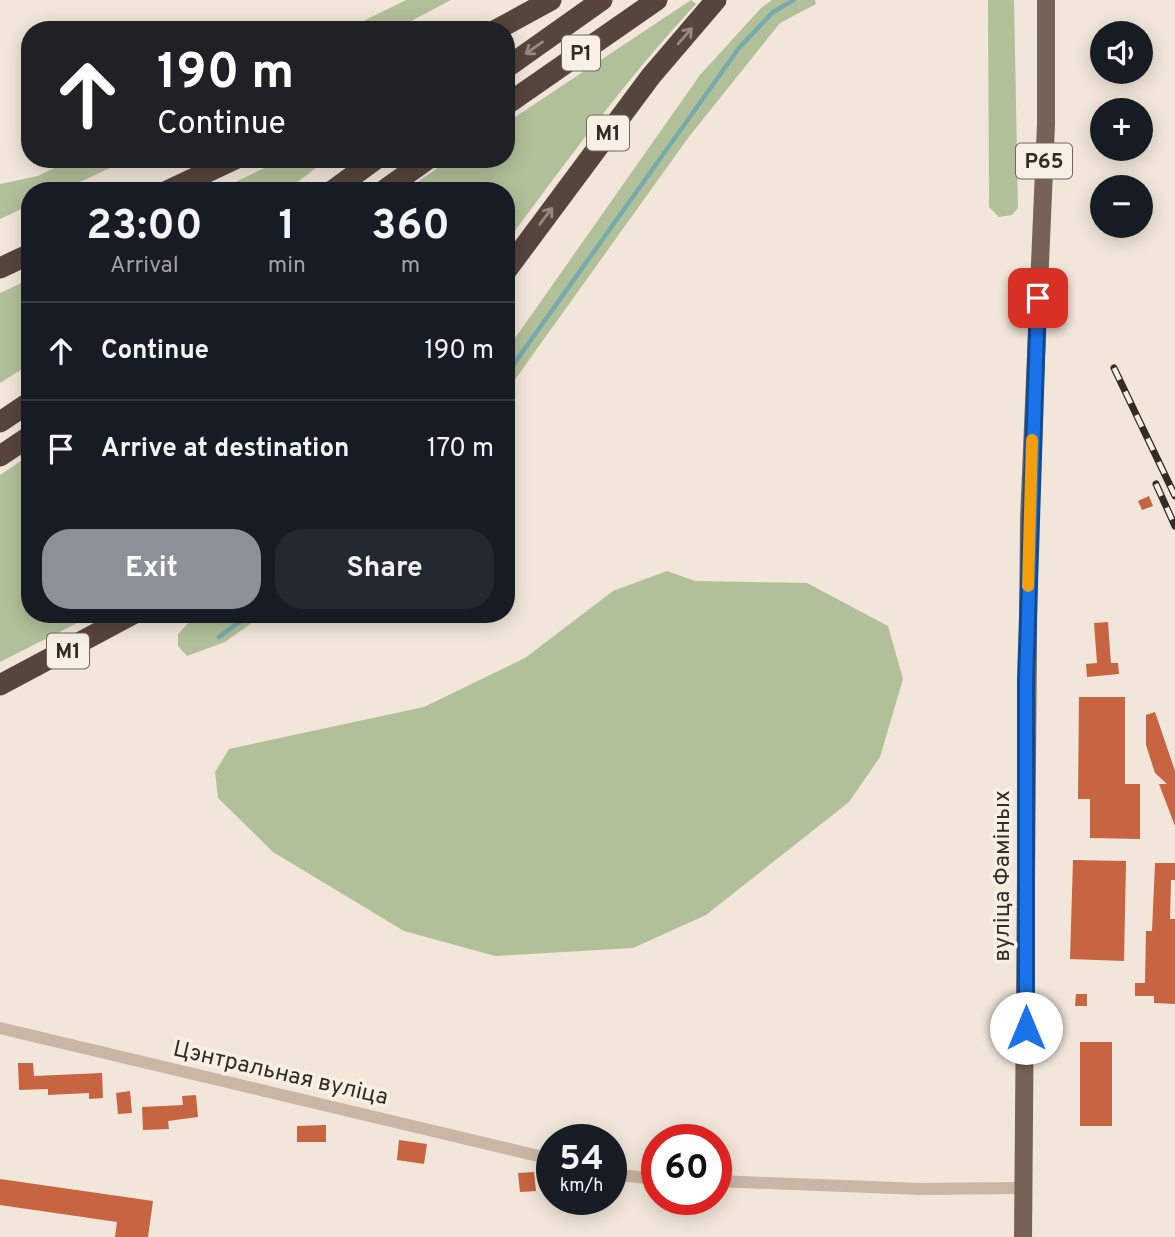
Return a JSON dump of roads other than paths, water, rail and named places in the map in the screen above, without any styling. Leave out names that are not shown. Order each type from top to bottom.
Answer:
[{"type":"highway","points":[[512,21],[551,0]]},
{"type":"highway","name":"Р1","points":[[515,62],[602,0]]},
{"type":"highway","name":"Р1","points":[[515,99],[657,0]]},
{"type":"highway","name":"М1","points":[[515,259],[651,76],[716,0]]},
{"type":"highway","points":[[186,182],[216,168]]},
{"type":"highway","points":[[344,182],[364,168]]},
{"type":"highway","points":[[396,182],[415,168]]},
{"type":"highway","points":[[0,268],[21,258]]},
{"type":"highway","points":[[0,422],[21,408]]},
{"type":"highway","points":[[0,456],[21,442]]},
{"type":"highway","name":"М1","points":[[0,685],[116,623]]},
{"type":"main road","name":"вуліца Фаміных","points":[[1023,1237],[1029,519],[1046,124],[1045,0]]},
{"type":"street","name":"Цэнтральная вуліца","points":[[0,1028],[536,1155]]},
{"type":"street","points":[[732,1182],[920,1189],[1024,1188]]},
{"type":"waterway","points":[[515,362],[739,48],[773,12],[794,0]]},
{"type":"waterway","points":[[219,637],[238,623]]},
{"type":"railway","points":[[1114,368],[1175,496]]},
{"type":"railway","points":[[1156,484],[1175,526]]}]
